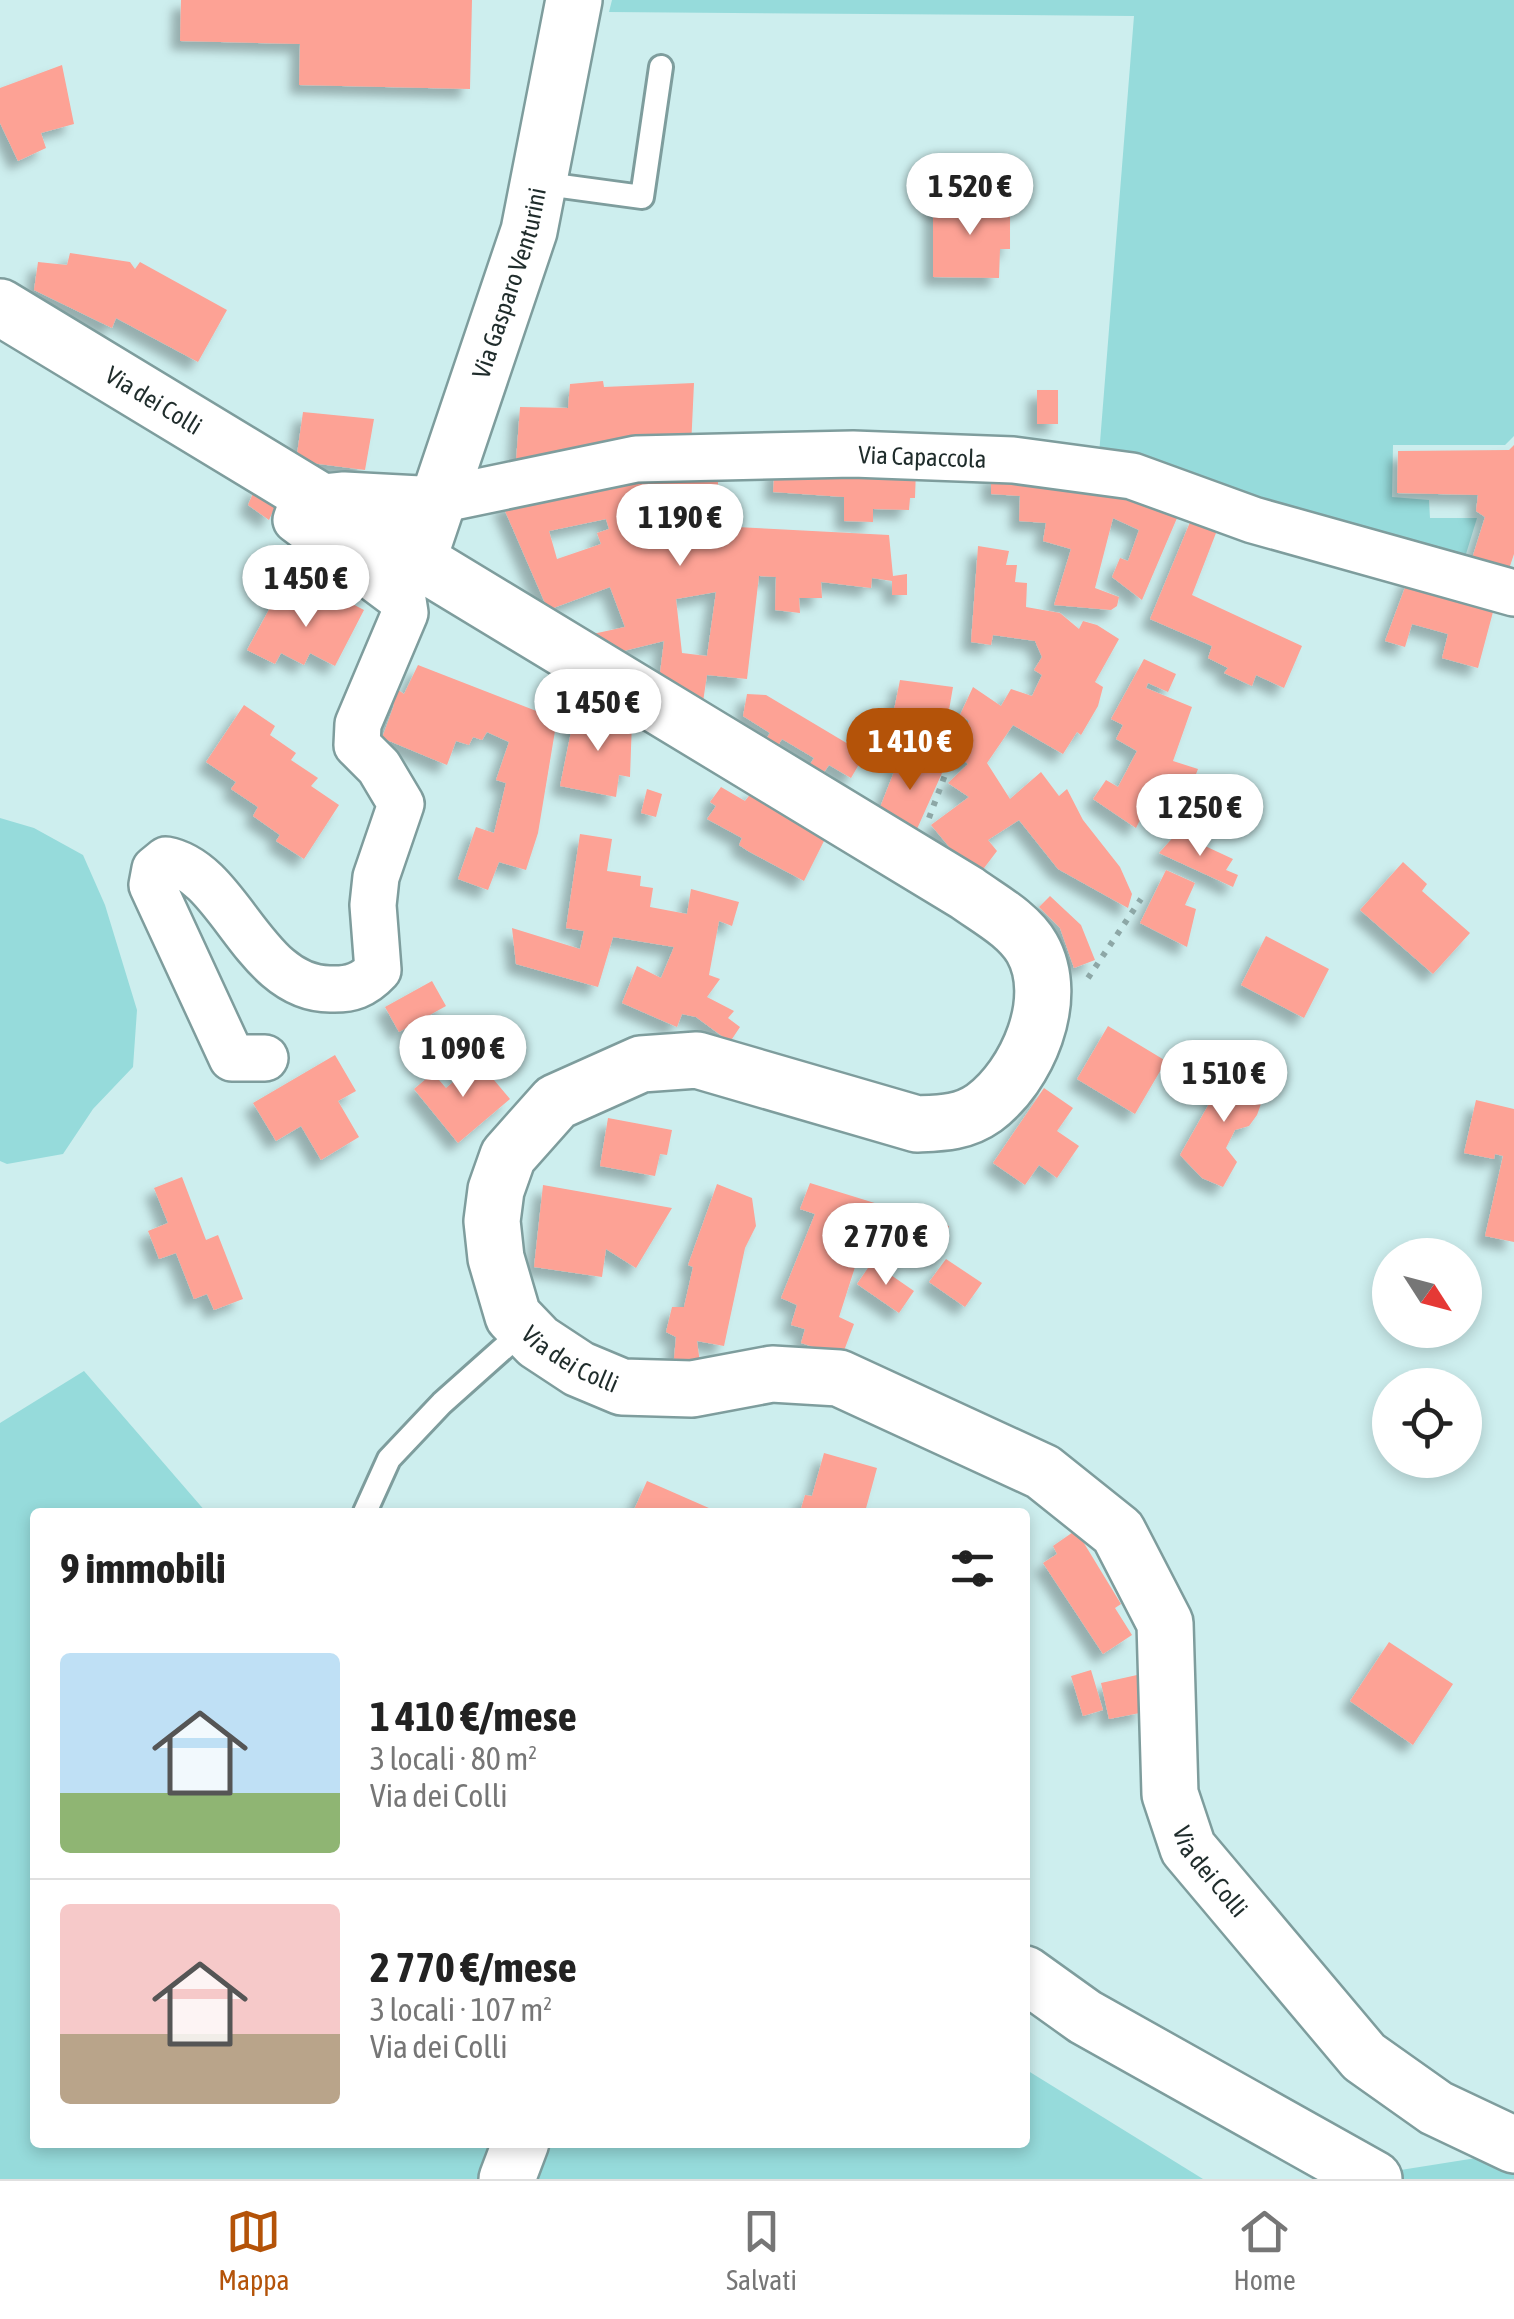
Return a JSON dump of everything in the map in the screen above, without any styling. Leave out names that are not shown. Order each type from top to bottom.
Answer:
[{"type":"street","name":"Via Gasparo Venturini","points":[[418,560],[504,316],[538,183],[574,0]]},
{"type":"street","name":"Via dei Colli","points":[[0,307],[1005,920],[1034,951],[1056,1009],[1011,1083],[982,1109],[954,1123],[917,1124],[697,1060],[641,1064],[556,1102],[508,1156],[496,1190],[492,1221],[496,1258],[513,1316],[579,1369],[622,1387],[692,1390],[772,1374],[839,1378],[1043,1472],[1118,1532],[1164,1623],[1170,1794],[1188,1848],[1364,2057],[1436,2108],[1514,2145]]},
{"type":"street","name":"Via Capaccola","points":[[311,495],[439,500],[636,459],[853,454],[1013,460],[1132,476],[1253,520],[1514,593]]},
{"type":"street","points":[[265,1058],[232,1058],[152,885],[155,869],[166,860],[184,863],[250,940],[300,985],[314,990],[352,987],[366,984],[378,970],[373,905],[376,877],[401,804],[380,768],[357,745],[358,724],[405,613],[403,600],[296,520],[311,495]]},
{"type":"street","points":[[1030,1978],[1084,2016],[1374,2179]]},
{"type":"street","points":[[508,2179],[519,2148]]},
{"type":"lane","points":[[538,183],[642,198],[661,67]]},
{"type":"lane","points":[[367,1508],[389,1459],[442,1403],[525,1329]]},
{"type":"path","points":[[1056,1009],[1142,898]]},
{"type":"shaded area","points":[[612,0],[1514,0],[1514,436],[1505,445],[1393,445],[1392,497],[1429,500],[1430,518],[1477,518],[1462,567],[1099,455],[1134,16],[609,12]]},
{"type":"shaded area","points":[[0,818],[34,828],[83,855],[105,905],[137,1010],[133,1067],[93,1109],[63,1154],[7,1164],[0,1161]]},
{"type":"shaded area","points":[[84,1371],[203,1508],[30,1508],[30,2148],[1030,2148],[1030,2072],[1203,2179],[0,2179],[0,1423]]},
{"type":"shaded area","points":[[1514,2152],[1514,2179],[1344,2179]]},
{"type":"building","points":[[181,0],[472,0],[470,89],[299,85],[300,44],[180,41]]},
{"type":"building","points":[[62,65],[74,124],[41,133],[46,148],[18,161],[0,123],[0,88]]},
{"type":"building","points":[[1010,200],[1010,249],[1000,249],[999,278],[933,277],[933,203]]},
{"type":"building","points":[[70,253],[130,262],[135,269],[140,262],[227,310],[198,362],[116,318],[112,328],[34,290],[38,262],[67,265]]},
{"type":"building","points":[[603,381],[604,387],[694,383],[691,447],[515,475],[520,407],[568,408],[570,384]]},
{"type":"building","points":[[1037,390],[1058,390],[1058,424],[1037,424]]},
{"type":"building","points":[[303,412],[374,419],[365,470],[296,461]]},
{"type":"building","points":[[1514,445],[1514,554],[1506,578],[1470,565],[1485,517],[1476,511],[1478,495],[1397,493],[1398,451],[1509,450]]},
{"type":"building","points":[[775,465],[916,469],[915,498],[910,498],[909,510],[873,509],[873,522],[844,521],[844,497],[773,492]]},
{"type":"building","points":[[991,472],[1183,504],[1142,600],[1112,577],[1120,558],[1128,561],[1139,530],[1113,518],[1095,588],[1119,597],[1117,606],[1111,610],[1054,605],[1071,549],[1043,541],[1046,523],[1019,521],[1020,496],[991,494]]},
{"type":"building","points":[[576,475],[700,476],[718,480],[718,526],[889,535],[893,576],[907,574],[907,595],[892,595],[892,581],[872,578],[871,588],[821,582],[822,598],[799,598],[800,613],[775,610],[776,577],[759,576],[747,679],[707,675],[700,722],[657,697],[664,641],[595,658],[588,635],[625,627],[610,587],[548,610],[502,504]],"holes":[[[606,519],[609,529],[597,533],[601,544],[557,559],[549,531]],[[716,592],[707,656],[682,653],[676,599]]]},
{"type":"building","points":[[257,484],[279,498],[269,520],[248,505]]},
{"type":"building","points":[[1193,515],[1216,533],[1192,595],[1302,646],[1284,688],[1256,675],[1252,686],[1224,673],[1228,668],[1208,658],[1212,646],[1150,619]]},
{"type":"building","points":[[978,546],[1009,551],[1006,565],[1017,565],[1015,582],[1027,583],[1026,607],[1060,613],[1079,629],[1083,621],[1097,625],[1119,639],[1095,682],[1103,687],[1098,706],[1081,735],[1077,732],[1063,754],[1013,725],[987,763],[1010,799],[1041,772],[1059,796],[1067,789],[1083,820],[1120,867],[1132,894],[1128,908],[1058,869],[1019,820],[988,840],[997,851],[981,872],[965,858],[961,861],[931,825],[969,797],[948,783],[968,764],[953,751],[969,721],[960,715],[973,687],[1001,706],[1011,689],[1032,696],[1042,675],[1034,670],[1042,657],[1035,641],[993,635],[991,645],[971,642]]},
{"type":"building","points":[[1410,574],[1497,597],[1478,668],[1442,658],[1448,634],[1412,624],[1405,647],[1385,641]]},
{"type":"building","points":[[278,593],[303,606],[307,597],[330,609],[337,596],[364,610],[335,666],[310,653],[304,665],[281,653],[275,664],[247,650]]},
{"type":"building","points":[[1144,659],[1176,674],[1168,692],[1148,683],[1146,688],[1192,707],[1173,761],[1198,769],[1181,812],[1150,800],[1136,828],[1093,799],[1106,780],[1118,787],[1137,751],[1116,739],[1123,725],[1111,719]]},
{"type":"building","points":[[418,665],[557,719],[538,833],[526,870],[499,862],[488,890],[458,879],[476,827],[494,833],[506,783],[496,780],[509,742],[487,732],[482,740],[473,737],[469,745],[456,741],[447,765],[382,738],[394,705],[387,699],[394,687],[404,694]]},
{"type":"building","points":[[900,680],[953,687],[940,762],[906,751],[914,728],[891,725]]},
{"type":"building","points":[[747,694],[766,695],[865,754],[851,778],[829,765],[822,775],[809,766],[814,758],[782,739],[776,749],[765,741],[770,733],[743,716]]},
{"type":"building","points":[[244,705],[275,726],[270,735],[296,753],[291,760],[318,778],[311,786],[339,805],[304,859],[276,841],[280,835],[253,816],[258,807],[231,789],[236,782],[206,762]]},
{"type":"building","points":[[575,712],[632,721],[630,777],[619,775],[616,797],[560,786]]},
{"type":"building","points":[[899,759],[942,773],[917,829],[879,810]]},
{"type":"building","points":[[721,787],[745,801],[755,788],[779,801],[773,809],[826,837],[804,881],[748,851],[739,845],[742,838],[707,819],[716,806],[710,802]]},
{"type":"building","points":[[647,789],[662,794],[656,817],[641,813]]},
{"type":"building","points":[[1177,833],[1233,859],[1226,870],[1238,875],[1233,887],[1159,853]]},
{"type":"building","points":[[580,834],[612,839],[607,871],[641,876],[640,886],[653,888],[650,907],[687,914],[691,889],[739,902],[732,926],[719,921],[709,975],[720,979],[707,997],[734,1011],[728,1018],[740,1027],[730,1042],[696,1017],[682,1014],[677,1027],[622,1003],[637,966],[661,978],[674,947],[613,937],[598,987],[516,964],[512,928],[580,949],[584,931],[566,928]]},
{"type":"building","points":[[1403,862],[1427,884],[1422,891],[1470,933],[1433,974],[1360,910]]},
{"type":"building","points":[[1166,870],[1195,883],[1185,905],[1196,909],[1187,947],[1140,923]]},
{"type":"building","points":[[1050,896],[1081,925],[1095,960],[1074,968],[1060,928],[1039,907]]},
{"type":"building","points":[[1266,936],[1329,969],[1304,1018],[1241,985]]},
{"type":"building","points":[[432,981],[446,1006],[399,1032],[385,1007]]},
{"type":"building","points":[[1108,1026],[1166,1061],[1135,1114],[1077,1079]]},
{"type":"building","points":[[335,1055],[356,1091],[338,1101],[359,1137],[321,1160],[301,1126],[276,1141],[253,1103]]},
{"type":"building","points":[[478,1061],[510,1099],[458,1143],[414,1089],[433,1073],[446,1088]]},
{"type":"building","points":[[1231,1065],[1268,1084],[1257,1115],[1249,1126],[1235,1130],[1226,1148],[1237,1162],[1223,1187],[1202,1178],[1180,1155]]},
{"type":"building","points":[[1044,1088],[1073,1108],[1057,1131],[1079,1146],[1057,1178],[1039,1165],[1025,1185],[993,1163]]},
{"type":"building","points":[[1476,1100],[1514,1109],[1514,1242],[1485,1236],[1503,1156],[1495,1154],[1494,1159],[1464,1153]]},
{"type":"building","points":[[608,1118],[672,1130],[667,1155],[660,1154],[655,1176],[600,1166]]},
{"type":"building","points":[[182,1177],[206,1240],[218,1235],[243,1299],[214,1310],[207,1294],[194,1299],[176,1253],[159,1259],[148,1231],[168,1223],[154,1188]]},
{"type":"building","points":[[810,1183],[949,1226],[939,1256],[864,1239],[839,1317],[854,1324],[842,1356],[801,1343],[805,1329],[791,1325],[797,1305],[781,1298],[815,1214],[800,1209]]},
{"type":"building","points":[[717,1184],[752,1198],[756,1226],[745,1248],[724,1346],[697,1341],[700,1363],[673,1369],[676,1337],[666,1332],[672,1307],[684,1307],[693,1267],[688,1265]]},
{"type":"building","points":[[543,1185],[672,1208],[636,1268],[606,1249],[602,1277],[534,1267]]},
{"type":"building","points":[[946,1259],[982,1283],[965,1307],[929,1282]]},
{"type":"building","points":[[872,1262],[914,1291],[899,1313],[857,1284]]},
{"type":"building","points":[[824,1453],[877,1468],[866,1508],[801,1508],[805,1495],[812,1496]]},
{"type":"building","points":[[647,1481],[709,1508],[635,1508]]},
{"type":"building","points":[[1076,1530],[1121,1604],[1115,1608],[1132,1635],[1103,1654],[1043,1563],[1057,1554],[1053,1546]]},
{"type":"building","points":[[1389,1642],[1453,1684],[1413,1745],[1350,1701]]},
{"type":"building","points":[[1091,1670],[1103,1710],[1083,1716],[1071,1676]]},
{"type":"building","points":[[1137,1675],[1145,1712],[1109,1719],[1101,1683]]}]
